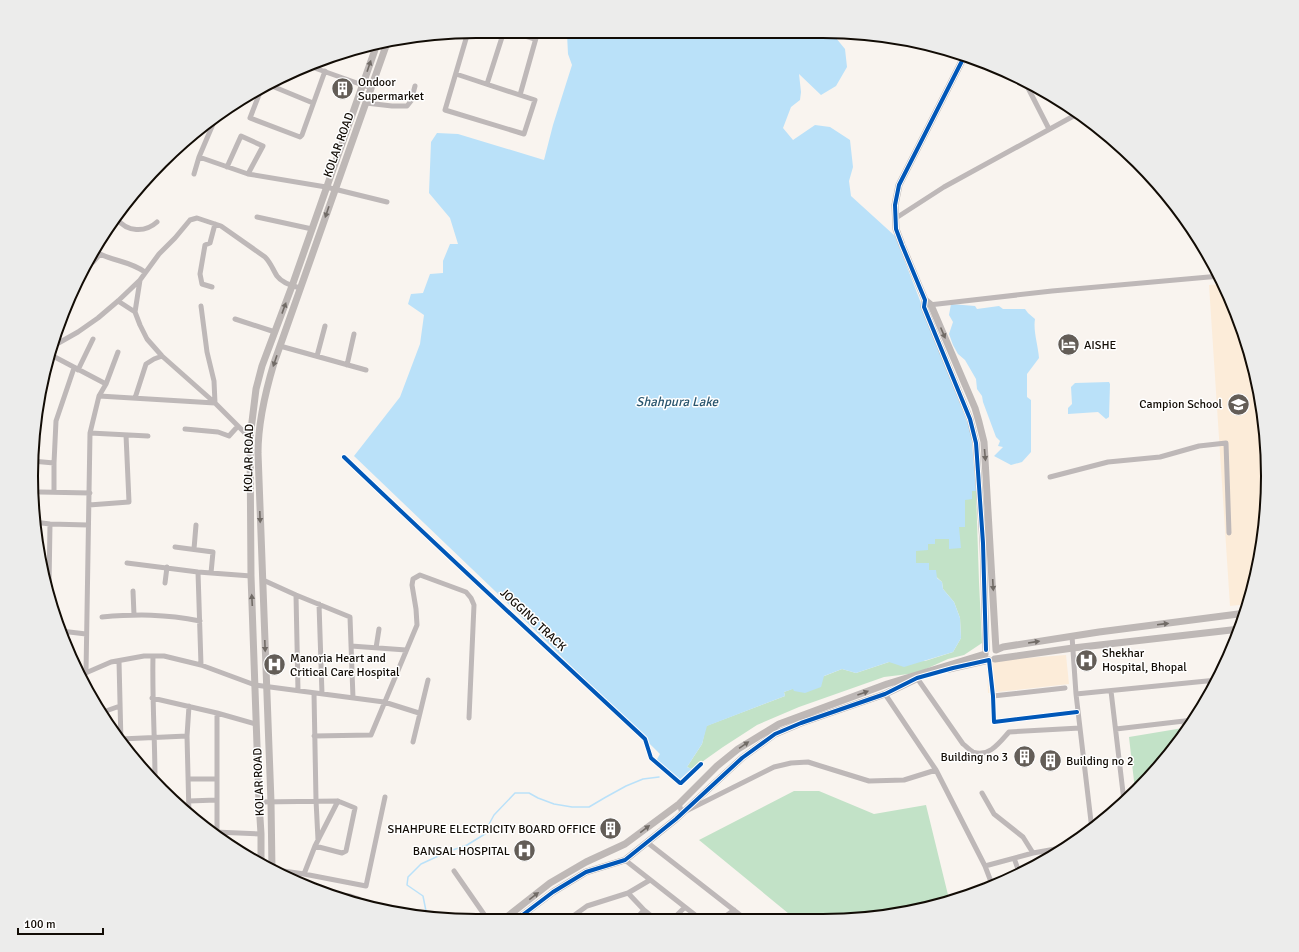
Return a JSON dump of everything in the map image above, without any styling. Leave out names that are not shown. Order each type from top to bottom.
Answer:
[{"type":"street","points":[[456,74],[534,99],[535,101],[524,134],[445,110],[466,38]]},
{"type":"street","points":[[487,84],[502,38]]},
{"type":"street","points":[[520,95],[535,39],[532,38]]},
{"type":"street","name":"KOLAR ROAD","points":[[271,863],[272,802],[258,440],[261,413],[266,387],[334,190],[385,47]]},
{"type":"street","name":"KOLAR ROAD","points":[[261,857],[262,834],[259,802],[251,576],[250,438],[258,380],[375,50]]},
{"type":"street","points":[[962,60],[899,185],[895,205],[896,229],[927,304],[975,408],[984,442],[996,650],[998,653],[992,660],[994,722],[1078,712]]},
{"type":"street","points":[[319,67],[324,71],[371,88]]},
{"type":"street","points":[[258,96],[250,118],[300,137],[314,103],[324,71]]},
{"type":"street","points":[[366,103],[407,106],[411,101],[415,86]]},
{"type":"street","points":[[275,87],[314,103]]},
{"type":"street","points":[[1029,90],[1049,129]]},
{"type":"street","points":[[896,218],[944,187],[1072,117]]},
{"type":"street","points":[[194,174],[209,129]]},
{"type":"street","points":[[227,168],[242,136],[264,146],[248,174]]},
{"type":"street","points":[[199,156],[227,168],[248,174],[326,188],[387,202]]},
{"type":"street","points":[[257,217],[312,229]]},
{"type":"street","points":[[59,343],[98,318],[118,301],[140,280],[159,254],[190,220],[197,218],[221,226],[260,253],[269,262],[279,278],[292,286],[300,288]]},
{"type":"street","points":[[120,222],[126,228],[134,230],[152,226],[157,222]]},
{"type":"street","points":[[212,287],[202,284],[200,274],[206,245],[210,243],[215,224]]},
{"type":"street","points":[[96,258],[100,254],[110,259],[133,264],[145,272]]},
{"type":"street","points":[[927,304],[1213,277]]},
{"type":"street","points":[[140,280],[135,312],[147,338],[162,356],[215,403],[250,438]]},
{"type":"street","points":[[118,301],[135,312]]},
{"type":"street","points":[[927,304],[975,436],[983,543],[986,658],[992,660]]},
{"type":"street","points":[[201,306],[207,352],[214,381],[215,403]]},
{"type":"street","points":[[235,319],[275,332]]},
{"type":"street","points":[[317,356],[325,326]]},
{"type":"street","points":[[347,364],[354,334]]},
{"type":"street","points":[[54,492],[56,421],[60,407],[76,369],[93,339]]},
{"type":"street","points":[[280,346],[366,370]]},
{"type":"street","points":[[84,672],[89,557],[88,525],[90,493],[90,433],[99,396],[106,384],[118,352]]},
{"type":"street","points":[[135,398],[146,364],[162,356]]},
{"type":"street","points":[[55,357],[106,384]]},
{"type":"street","points":[[99,396],[215,403]]},
{"type":"street","points":[[185,429],[218,432],[229,436],[238,426]]},
{"type":"street","points":[[90,433],[148,436]]},
{"type":"street","points":[[89,504],[129,502],[126,435]]},
{"type":"street","points":[[1050,477],[1108,462],[1160,457],[1199,446],[1226,442],[1229,533]]},
{"type":"street","name":"JOGGING TRACK","points":[[344,456],[440,548],[645,739],[651,758],[680,783],[701,764]]},
{"type":"street","points":[[38,462],[54,463]]},
{"type":"street","points":[[40,492],[90,493]]},
{"type":"street","points":[[41,523],[88,525]]},
{"type":"street","points":[[49,574],[50,524]]},
{"type":"street","points":[[194,549],[196,525]]},
{"type":"street","points":[[175,547],[213,552],[211,573]]},
{"type":"street","points":[[251,548],[262,548]]},
{"type":"street","points":[[127,563],[198,572],[251,576]]},
{"type":"street","points":[[165,583],[167,567]]},
{"type":"street","points":[[198,572],[201,665]]},
{"type":"street","points":[[314,736],[371,735],[417,624],[412,585],[413,579],[420,575],[466,592],[474,605],[469,718]]},
{"type":"street","points":[[263,580],[350,617],[353,698]]},
{"type":"street","points":[[133,592],[134,615]]},
{"type":"street","points":[[296,595],[298,691]]},
{"type":"street","points":[[319,604],[322,694]]},
{"type":"street","points":[[102,617],[150,614],[177,616],[200,621]]},
{"type":"street","points":[[511,914],[550,883],[586,862],[625,844],[679,804],[717,766],[738,749],[780,724],[887,684],[986,652],[990,648],[996,650],[1003,647],[1072,636],[1239,614]]},
{"type":"street","points":[[376,648],[379,629]]},
{"type":"street","points":[[525,914],[553,892],[586,872],[625,860],[682,813],[742,758],[775,734],[801,723],[885,694],[918,678],[953,668],[992,660],[1073,648],[1233,630]]},
{"type":"street","points":[[66,631],[86,634]]},
{"type":"street","points":[[1072,636],[1076,694],[1091,822]]},
{"type":"street","points":[[351,646],[406,650]]},
{"type":"street","points":[[85,674],[111,662],[144,656],[164,656],[201,665],[255,685],[384,702],[419,713]]},
{"type":"street","points":[[153,656],[152,698],[155,738],[155,774]]},
{"type":"street","points":[[119,661],[121,731]]},
{"type":"street","points":[[918,678],[963,744],[973,752],[982,753],[992,750],[1009,732],[1080,728]]},
{"type":"street","points":[[413,742],[428,680]]},
{"type":"street","points":[[1076,694],[1210,681]]},
{"type":"street","points":[[993,696],[1065,688]]},
{"type":"street","points":[[1112,691],[1123,795]]},
{"type":"street","points":[[314,693],[318,840]]},
{"type":"street","points":[[885,694],[936,770],[985,866],[991,881]]},
{"type":"street","points":[[152,698],[189,706],[256,724]]},
{"type":"street","points":[[107,711],[120,706]]},
{"type":"street","points":[[189,706],[187,736],[189,807]]},
{"type":"street","points":[[216,828],[217,713]]},
{"type":"street","points":[[1116,729],[1184,721]]},
{"type":"street","points":[[127,740],[187,736]]},
{"type":"street","points":[[682,813],[774,766],[791,763],[808,762],[869,781],[904,780],[936,770]]},
{"type":"street","points":[[188,779],[216,779]]},
{"type":"street","points":[[982,793],[994,814],[1023,837],[1033,853]]},
{"type":"street","points":[[289,872],[366,886],[385,797]]},
{"type":"street","points":[[189,801],[216,800]]},
{"type":"street","points":[[259,802],[316,800],[338,801],[354,808],[346,851],[342,852],[315,846]]},
{"type":"street","points":[[304,874],[315,846],[338,801]]},
{"type":"street","points":[[679,804],[682,813]]},
{"type":"street","points":[[223,833],[262,834]]},
{"type":"street","points":[[648,842],[739,914]]},
{"type":"street","points":[[985,866],[1050,850]]},
{"type":"street","points":[[1014,858],[1018,869]]},
{"type":"street","points":[[625,860],[694,914]]},
{"type":"street","points":[[454,871],[484,914]]},
{"type":"street","points":[[576,914],[587,906],[628,893],[650,880]]},
{"type":"street","points":[[628,893],[649,914]]},
{"type":"street","points":[[677,914],[685,907]]},
{"type":"street","points":[[640,914],[644,910]]},
{"type":"street","points":[[729,914],[734,910]]},
{"type":"shaded area","name":"Campion School","points":[[1217,284],[1238,335],[1253,391],[1260,447],[1260,505],[1253,561],[1242,605],[1230,606],[1209,285]]},
{"type":"shaded area","points":[[1066,655],[1069,684],[988,693],[987,661]]},
{"type":"green space","points":[[972,491],[976,491],[982,643],[964,655],[948,659],[917,673],[884,677],[799,707],[757,725],[692,769],[687,767],[702,744],[706,726],[785,696],[784,692],[842,669],[856,673],[889,662],[925,661],[953,652],[961,638],[960,618],[954,602],[943,589],[942,582],[929,570],[928,563],[916,563],[916,550],[935,539],[949,538],[949,549],[959,527],[965,527],[965,499]]},
{"type":"green space","points":[[1180,728],[1152,765],[1134,784],[1129,737]]},
{"type":"green space","points":[[794,791],[819,791],[874,814],[926,805],[948,896],[908,906],[880,910],[852,913],[789,914],[699,840]]},
{"type":"water","name":"Shahpura Lake","points":[[567,38],[836,38],[845,49],[847,67],[836,86],[821,95],[799,74],[801,92],[800,100],[791,107],[783,128],[793,140],[815,125],[830,127],[850,140],[853,167],[849,181],[851,196],[895,236],[971,432],[976,491],[972,491],[972,499],[965,500],[965,527],[959,527],[961,548],[949,549],[949,539],[935,539],[935,544],[928,544],[928,550],[916,551],[916,563],[929,563],[929,570],[936,570],[937,578],[942,582],[943,589],[954,602],[960,618],[961,638],[953,652],[904,667],[889,662],[856,673],[842,669],[824,676],[821,687],[805,693],[794,691],[793,689],[784,692],[785,696],[707,726],[702,744],[687,767],[692,769],[679,780],[656,761],[660,754],[495,591],[354,456],[400,397],[420,344],[424,315],[408,304],[411,294],[423,293],[430,274],[443,273],[443,261],[450,244],[458,244],[450,218],[429,193],[431,142],[437,133],[458,134],[544,160],[553,125],[572,65],[568,54]]},
{"type":"water","points":[[951,304],[975,306],[977,309],[999,306],[1003,309],[1025,309],[1035,319],[1035,333],[1039,358],[1027,374],[1027,397],[1031,400],[1031,452],[1022,462],[1011,465],[994,456],[1003,447],[998,446],[1000,441],[996,437],[982,396],[977,389],[976,379],[965,360],[958,354],[949,334],[953,322],[949,315]]},
{"type":"water","points":[[1109,382],[1109,417],[1106,419],[1098,412],[1068,414],[1068,408],[1072,404],[1071,387],[1075,383]]},
{"type":"waterway","points":[[426,911],[423,896],[407,885],[408,877],[421,864],[467,845],[485,834],[494,815],[515,793],[529,793],[554,804],[572,807],[589,807],[626,786],[643,779],[659,777]]},
{"type":"cycle path","points":[[962,60],[899,185],[895,205],[896,229],[925,300],[924,307],[970,419],[976,443],[983,543],[986,650]]},
{"type":"cycle path","points":[[344,457],[645,739],[651,758],[680,783],[701,764]]},
{"type":"cycle path","points":[[524,914],[553,892],[586,872],[625,860],[676,819],[742,758],[775,734],[801,723],[885,694],[917,678],[989,660],[994,722],[1077,712]]},
{"type":"place","name":"Ondoor Supermarket","points":[[343,89]]},
{"type":"place","name":"AISHE","points":[[1069,345]]},
{"type":"place","name":"Campion School","points":[[1238,404]]},
{"type":"place","name":"Shekhar Hospital, Bhopal","points":[[1087,660]]},
{"type":"place","name":"Manoria Heart and Critical Care Hospital","points":[[274,665]]},
{"type":"place","name":"Building no 3","points":[[1024,757]]},
{"type":"place","name":"Building no 2","points":[[1050,761]]},
{"type":"place","name":"SHAHPURE ELECTRICITY BOARD OFFICE","points":[[611,829]]},
{"type":"place","name":"BANSAL HOSPITAL","points":[[525,851]]}]
